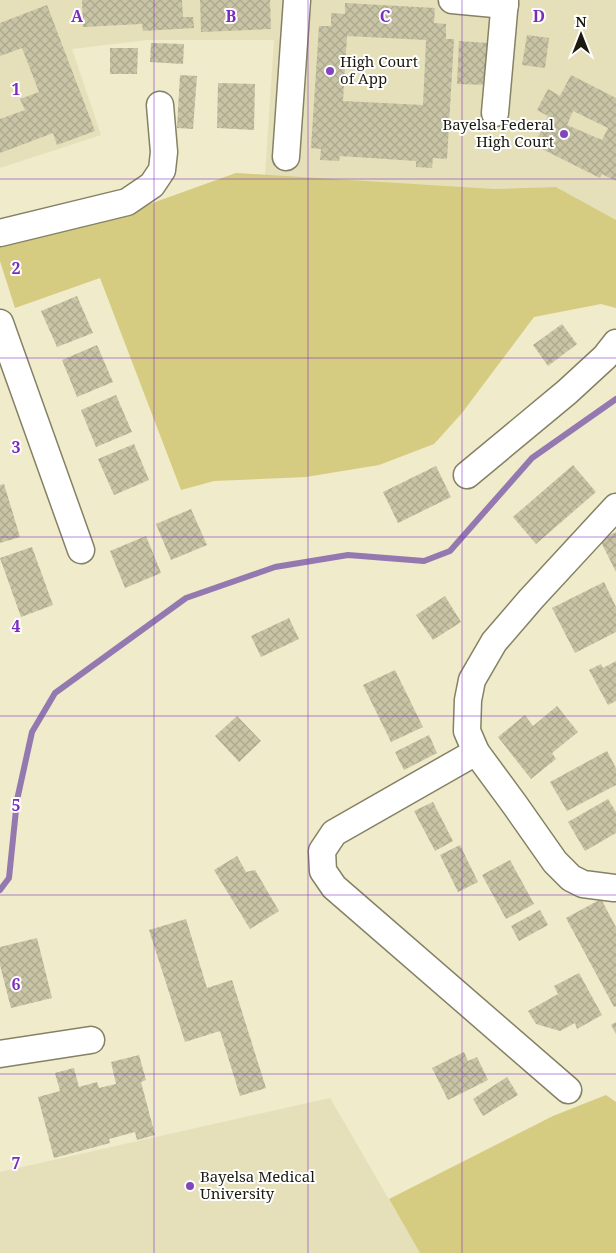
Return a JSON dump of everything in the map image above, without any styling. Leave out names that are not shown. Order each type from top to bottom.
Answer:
[{"type":"street","points":[[286,157],[297,0]]},
{"type":"street","points":[[452,0],[505,3],[495,113]]},
{"type":"street","points":[[0,233],[127,202],[152,185],[162,170],[164,152],[160,105]]},
{"type":"street","points":[[0,323],[81,550]]},
{"type":"street","points":[[467,474],[567,392],[605,357],[616,343]]},
{"type":"street","points":[[614,888],[583,884],[571,878],[555,862],[476,752],[467,731],[468,700],[472,680],[494,642],[616,507]]},
{"type":"street","points":[[476,752],[334,833],[322,851],[323,871],[334,887],[568,1090]]},
{"type":"street","points":[[0,1054],[91,1040]]},
{"type":"shaded area","points":[[0,0],[616,0],[616,220],[556,187],[495,189],[265,175],[274,40],[147,40],[72,49],[101,135],[0,168]]},
{"type":"shaded area","points":[[236,173],[495,189],[556,187],[616,220],[616,308],[601,304],[534,317],[462,413],[434,444],[379,465],[306,477],[214,481],[181,490],[100,278],[15,308],[0,261],[0,247],[133,210]]},
{"type":"shaded area","points":[[606,1095],[616,1102],[616,1253],[420,1253],[389,1199],[553,1116]]},
{"type":"shaded area","name":"Bayelsa Medical University","points":[[330,1098],[420,1253],[0,1253],[0,1172]]},
{"type":"building","points":[[82,0],[182,0],[183,17],[193,17],[194,28],[143,31],[142,24],[83,27]]},
{"type":"building","points":[[200,0],[270,0],[271,29],[201,32]]},
{"type":"building","name":"High Court of App","points":[[345,3],[435,8],[434,23],[446,24],[446,39],[454,39],[447,159],[433,158],[432,168],[416,167],[416,161],[340,156],[339,161],[320,160],[321,149],[311,148],[319,26],[331,26],[331,13],[345,14]],"holes":[[[347,36],[426,40],[423,105],[343,101]]]},
{"type":"building","points":[[47,5],[95,131],[57,145],[53,133],[0,153],[0,119],[25,110],[20,99],[39,92],[22,48],[0,56],[0,23]]},
{"type":"building","points":[[527,35],[549,38],[545,68],[522,65]]},
{"type":"building","points":[[459,41],[488,43],[487,85],[457,84]]},
{"type":"building","points":[[151,43],[184,44],[183,64],[150,62]]},
{"type":"building","points":[[110,48],[138,48],[137,74],[110,74]]},
{"type":"building","points":[[180,75],[197,76],[193,129],[177,128]]},
{"type":"building","name":"Bayelsa Federal High Court","points":[[571,75],[616,98],[616,181],[602,174],[600,178],[534,145],[548,116],[537,110],[548,89],[560,96]],"holes":[[[573,111],[608,128],[602,140],[567,125]]]},
{"type":"building","points":[[218,83],[255,84],[254,130],[217,128]]},
{"type":"building","points":[[77,296],[93,333],[57,347],[41,311]]},
{"type":"building","points":[[562,324],[577,344],[548,366],[533,345]]},
{"type":"building","points":[[97,345],[113,382],[77,397],[62,360]]},
{"type":"building","points":[[116,395],[132,432],[96,447],[81,410]]},
{"type":"building","points":[[134,444],[149,480],[114,495],[98,459]]},
{"type":"building","points":[[573,465],[596,492],[536,544],[513,517]]},
{"type":"building","points":[[436,466],[451,497],[398,523],[383,492]]},
{"type":"building","points":[[4,484],[20,537],[0,543],[0,485]]},
{"type":"building","points":[[191,509],[207,545],[171,560],[156,524]]},
{"type":"building","points":[[616,532],[616,572],[600,540]]},
{"type":"building","points":[[146,536],[161,573],[125,588],[110,551]]},
{"type":"building","points":[[32,547],[53,605],[21,617],[0,558]]},
{"type":"building","points":[[604,582],[616,607],[616,632],[575,653],[552,608]]},
{"type":"building","points":[[445,596],[461,622],[433,640],[416,615]]},
{"type":"building","points":[[289,618],[299,639],[261,657],[251,636]]},
{"type":"building","points":[[616,661],[616,701],[608,705],[589,670],[601,664],[603,668]]},
{"type":"building","points":[[395,670],[423,727],[391,742],[363,685]]},
{"type":"building","points":[[557,706],[578,732],[552,753],[556,759],[531,779],[498,737],[525,715],[533,726]]},
{"type":"building","points":[[237,716],[261,741],[239,762],[215,736]]},
{"type":"building","points":[[429,735],[437,753],[404,770],[395,752]]},
{"type":"building","points":[[607,751],[616,768],[616,785],[567,811],[550,782]]},
{"type":"building","points":[[608,799],[616,812],[616,833],[585,851],[568,822]]},
{"type":"building","points":[[433,802],[453,841],[435,851],[414,811]]},
{"type":"building","points":[[460,845],[478,882],[458,892],[440,855]]},
{"type":"building","points":[[237,856],[246,872],[255,870],[279,911],[250,929],[214,870]]},
{"type":"building","points":[[510,860],[534,904],[506,919],[482,875]]},
{"type":"building","points":[[601,899],[616,927],[616,1006],[614,1007],[566,918]]},
{"type":"building","points":[[540,910],[548,925],[519,941],[511,926]]},
{"type":"building","points":[[186,919],[207,988],[232,980],[266,1088],[240,1096],[220,1031],[185,1042],[149,930]]},
{"type":"building","points":[[37,938],[52,998],[11,1008],[0,965],[0,947]]},
{"type":"building","points":[[579,973],[602,1015],[577,1029],[575,1023],[560,1031],[536,1024],[528,1011],[558,994],[554,986]]},
{"type":"building","points":[[616,1022],[616,1034],[611,1025]]},
{"type":"building","points":[[464,1052],[468,1061],[477,1057],[488,1080],[448,1100],[432,1068]]},
{"type":"building","points":[[139,1055],[146,1080],[141,1082],[155,1135],[137,1140],[135,1132],[109,1139],[110,1143],[54,1158],[38,1097],[60,1091],[55,1073],[74,1068],[79,1087],[97,1082],[99,1088],[116,1084],[111,1062]]},
{"type":"building","points":[[507,1077],[518,1095],[483,1116],[473,1099]]},
{"type":"waterway","points":[[0,890],[9,878],[17,800],[32,732],[55,693],[186,598],[275,567],[348,555],[424,561],[450,551],[532,458],[616,399]]},
{"type":"place","name":"High Court of App","points":[[330,71]]},
{"type":"place","name":"Bayelsa Federal High Court","points":[[564,134]]},
{"type":"place","name":"Bayelsa Medical University","points":[[190,1186]]}]
